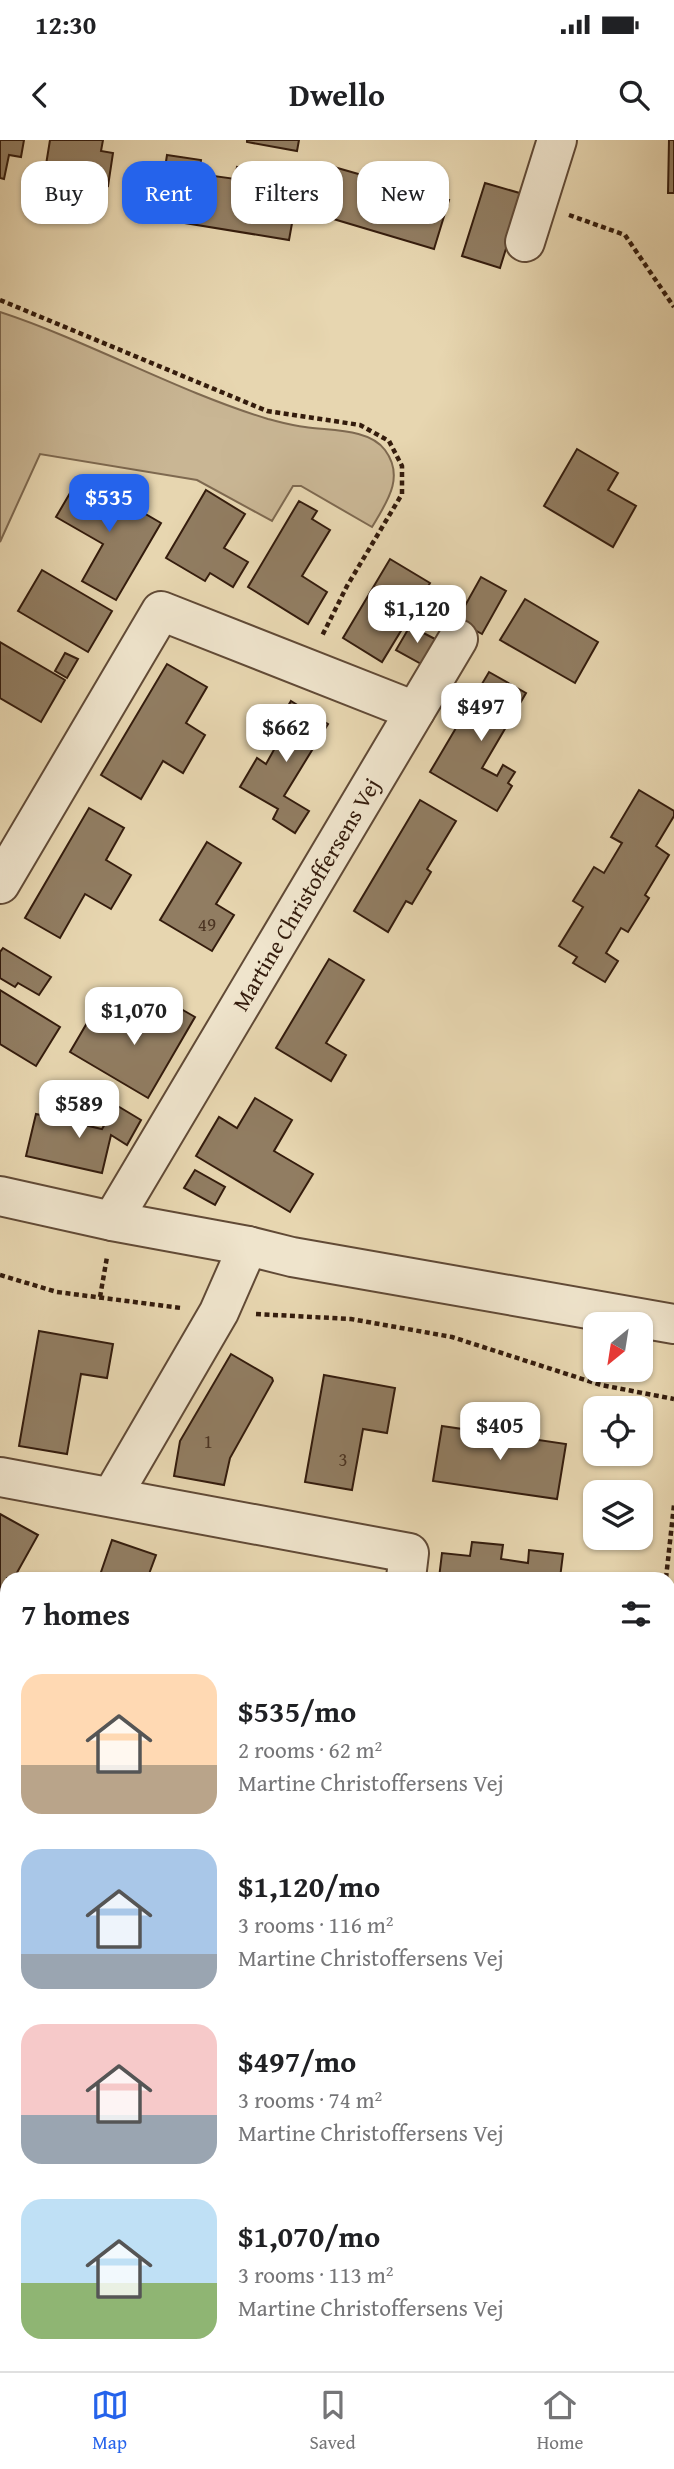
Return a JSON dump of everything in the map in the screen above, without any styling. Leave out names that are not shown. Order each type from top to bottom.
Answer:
[{"type":"street","points":[[525,242],[556,140]]},
{"type":"street","points":[[0,884],[161,611],[415,711]]},
{"type":"street","name":"Martine Christoffersens Vej","points":[[112,1221],[458,639]]},
{"type":"street","points":[[0,1196],[292,1257],[674,1324]]},
{"type":"street","points":[[113,1496],[219,1312],[248,1246]]},
{"type":"street","points":[[0,1477],[409,1553],[407,1572]]},
{"type":"path","points":[[537,203],[625,235],[674,307]]},
{"type":"path","points":[[0,300],[267,411],[360,425],[389,441],[401,466],[402,494],[347,586],[306,668]]},
{"type":"path","points":[[0,1275],[57,1292],[219,1312],[351,1320],[452,1337],[601,1385],[674,1399]]},
{"type":"path","points":[[667,1572],[674,1506]]},
{"type":"shaded area","points":[[0,312],[67,337],[234,408],[291,425],[348,432],[369,438],[385,450],[391,460],[394,480],[388,499],[372,527],[301,486],[293,486],[272,521],[197,480],[40,454],[0,542]]},
{"type":"building","points":[[0,140],[24,140],[21,157],[9,155],[4,179],[0,178]]},
{"type":"building","points":[[50,140],[103,140],[101,151],[113,153],[108,186],[108,161],[47,161]]},
{"type":"building","points":[[247,140],[299,140],[297,151]]},
{"type":"building","points":[[669,140],[674,140],[674,193],[668,193]]},
{"type":"building","points":[[167,155],[201,160],[201,161],[166,161]]},
{"type":"building","points":[[343,170],[357,174],[357,224],[442,224],[434,249],[343,222]]},
{"type":"building","points":[[217,176],[231,178],[231,224],[292,224],[289,240],[191,224],[217,224]]},
{"type":"building","points":[[485,183],[523,194],[500,268],[462,256]]},
{"type":"building","points":[[577,449],[618,473],[608,490],[636,506],[613,547],[544,506]]},
{"type":"building","points":[[80,476],[161,523],[116,600],[82,581],[103,544],[56,517]]},
{"type":"building","points":[[206,490],[245,514],[224,548],[248,562],[233,587],[210,573],[205,581],[166,558]]},
{"type":"building","points":[[299,501],[317,511],[312,519],[330,530],[302,576],[327,592],[308,624],[248,587]]},
{"type":"building","points":[[390,559],[430,583],[382,662],[343,638]]},
{"type":"building","points":[[42,570],[112,611],[88,652],[18,611]]},
{"type":"building","points":[[481,577],[506,591],[482,634],[457,620]]},
{"type":"building","points":[[525,599],[598,642],[575,683],[500,640]]},
{"type":"building","points":[[410,626],[437,640],[423,665],[396,650]]},
{"type":"building","points":[[0,642],[65,680],[41,722],[0,698]]},
{"type":"building","points":[[65,653],[78,659],[67,678],[55,671]]},
{"type":"building","points":[[167,664],[207,687],[186,723],[205,735],[183,773],[163,761],[141,799],[101,775]]},
{"type":"building","points":[[489,672],[526,693],[482,768],[497,776],[503,765],[515,772],[508,783],[512,786],[497,811],[430,772]]},
{"type":"building","points":[[291,701],[328,724],[284,796],[309,811],[295,833],[273,819],[278,809],[240,787],[257,758],[266,764],[275,748],[266,743]]},
{"type":"building","points":[[639,790],[674,811],[674,816],[656,846],[669,855],[645,895],[649,898],[628,932],[621,928],[606,953],[618,961],[605,982],[573,963],[577,957],[559,946],[583,907],[573,901],[594,867],[604,873],[622,843],[611,837]]},
{"type":"building","points":[[420,800],[456,821],[427,869],[431,872],[412,904],[406,901],[388,932],[354,911]]},
{"type":"building","points":[[89,808],[124,828],[106,860],[131,875],[111,909],[85,894],[60,938],[25,918]]},
{"type":"building","points":[[207,842],[241,863],[216,904],[234,915],[212,951],[160,920]]},
{"type":"building","points":[[3,948],[51,977],[39,995],[18,983],[15,987],[0,978],[0,952]]},
{"type":"building","points":[[329,959],[364,980],[326,1043],[346,1055],[331,1081],[276,1048]]},
{"type":"building","points":[[0,990],[60,1027],[36,1066],[0,1044]]},
{"type":"building","points":[[162,998],[195,1017],[148,1098],[70,1052],[94,1011],[139,1037]]},
{"type":"building","points":[[255,1098],[292,1120],[274,1151],[313,1174],[290,1212],[196,1156],[219,1117],[237,1128]]},
{"type":"building","points":[[116,1105],[141,1120],[127,1145],[111,1135],[102,1173],[26,1156],[36,1114],[102,1129]]},
{"type":"building","points":[[195,1170],[225,1187],[215,1205],[184,1188]]},
{"type":"building","points":[[39,1331],[113,1344],[107,1378],[81,1374],[67,1454],[19,1446]]},
{"type":"building","points":[[231,1354],[273,1381],[230,1458],[224,1485],[174,1476],[180,1441]]},
{"type":"building","points":[[324,1375],[395,1388],[387,1433],[363,1429],[352,1490],[305,1482]]},
{"type":"building","points":[[442,1426],[566,1444],[557,1499],[433,1481]]},
{"type":"building","points":[[0,1514],[38,1535],[17,1572],[0,1572]]},
{"type":"building","points":[[112,1540],[156,1555],[150,1572],[101,1572]]},
{"type":"building","points":[[472,1542],[503,1545],[501,1559],[528,1563],[529,1550],[563,1554],[561,1572],[440,1572],[442,1553],[470,1556]]}]
